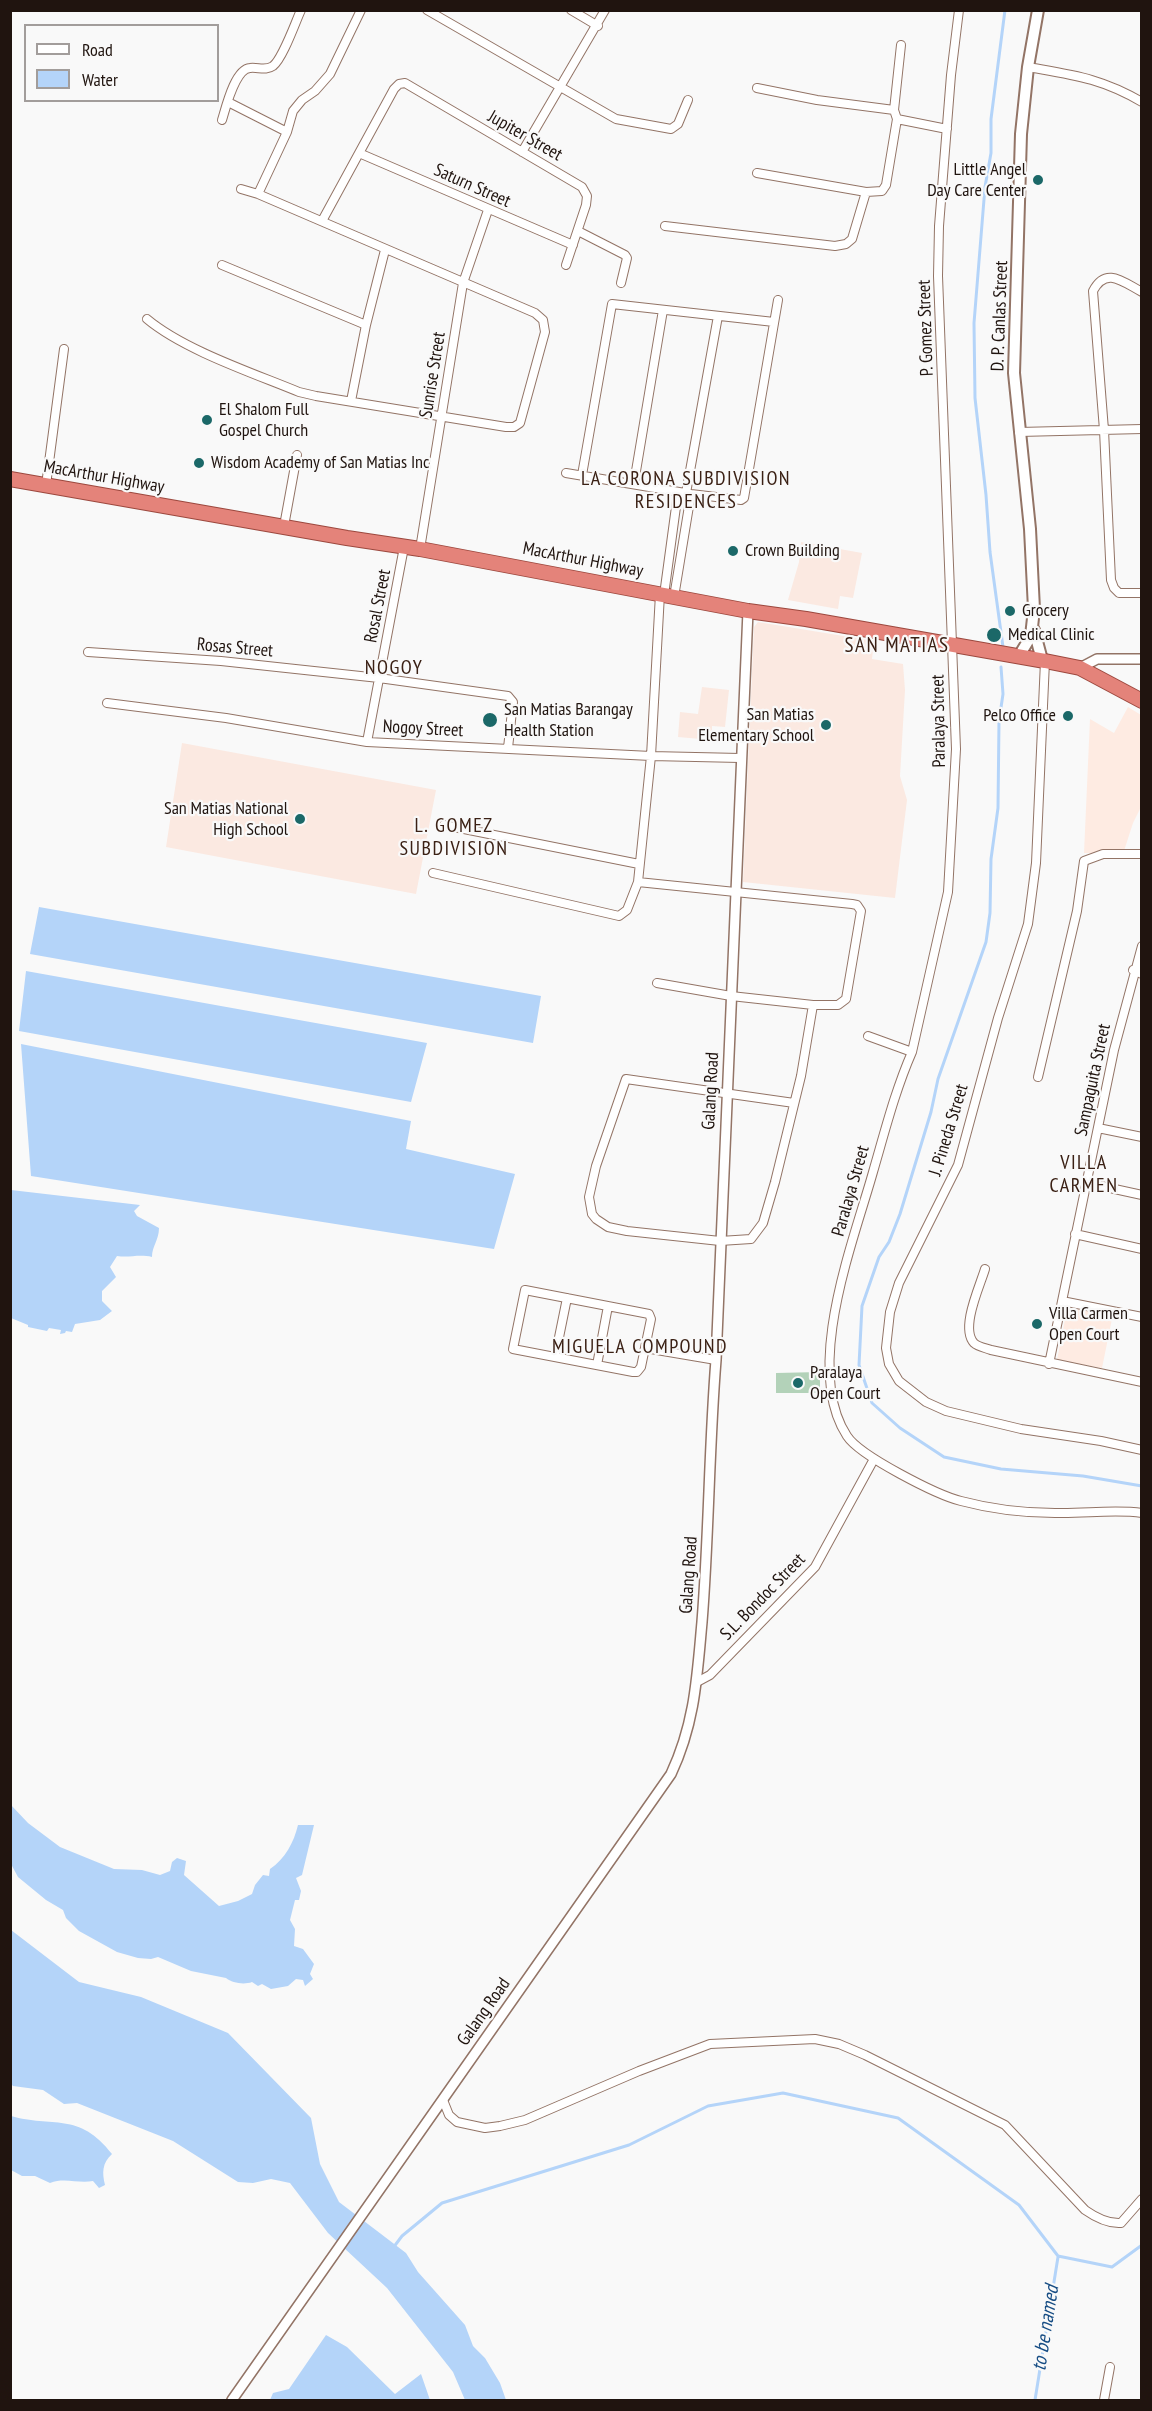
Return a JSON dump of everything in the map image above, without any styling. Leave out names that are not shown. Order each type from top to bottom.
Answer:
[{"type":"highway","name":"MacArthur Highway","points":[[10,479],[420,549],[748,611],[1043,660],[1080,668],[1142,700]]},
{"type":"main road","name":"D. P. Canlas Street","points":[[1019,656],[1031,636],[1035,584],[1014,373],[1021,134],[1028,67],[1038,10]]},
{"type":"main road","name":"D. P. Canlas Street","points":[[1033,624],[1043,660]]},
{"type":"street","points":[[222,120],[241,71],[251,68],[266,69],[277,62],[301,10]]},
{"type":"street","points":[[258,194],[287,132],[293,111],[330,74],[361,10]]},
{"type":"street","points":[[426,10],[559,89],[616,119],[671,129],[678,123],[688,100]]},
{"type":"street","points":[[571,10],[598,26]]},
{"type":"street","points":[[522,152],[598,26],[605,10]]},
{"type":"street","name":"P. Gomez Street","points":[[951,644],[943,365],[938,291],[939,226],[959,10]]},
{"type":"street","points":[[757,173],[866,192],[882,191],[886,185],[897,119],[894,110],[901,45]]},
{"type":"street","points":[[1028,67],[1095,80],[1119,89],[1142,102]]},
{"type":"street","name":"Jupiter Street","points":[[359,153],[399,84],[405,83],[416,89],[582,187],[587,196],[586,205],[566,266]]},
{"type":"street","points":[[757,88],[817,100],[894,110]]},
{"type":"street","points":[[228,102],[287,132]]},
{"type":"street","points":[[897,119],[947,129]]},
{"type":"street","points":[[322,222],[359,153]]},
{"type":"street","name":"Saturn Street","points":[[359,153],[573,245]]},
{"type":"street","points":[[147,319],[162,332],[299,392],[507,427],[514,427],[520,423],[545,332],[543,320],[535,313],[258,194],[241,189]]},
{"type":"street","points":[[665,226],[835,246],[846,244],[852,239],[866,192]]},
{"type":"street","name":"Sunrise Street","points":[[420,549],[463,283],[488,210]]},
{"type":"street","points":[[578,231],[625,255],[627,258],[621,283]]},
{"type":"street","points":[[351,401],[366,325],[385,250]]},
{"type":"street","points":[[222,265],[366,325]]},
{"type":"street","points":[[1142,292],[1111,277],[1105,277],[1098,282],[1093,291],[1104,430],[1111,580],[1119,593],[1142,593]]},
{"type":"street","points":[[567,473],[685,493],[741,500],[746,496],[778,300]]},
{"type":"street","points":[[582,475],[612,304],[774,322]]},
{"type":"street","points":[[634,483],[663,310]]},
{"type":"street","points":[[433,873],[619,916],[627,910],[638,882],[666,595],[718,316]]},
{"type":"street","points":[[46,485],[64,349]]},
{"type":"street","points":[[1019,432],[1142,429]]},
{"type":"street","points":[[284,526],[297,455]]},
{"type":"street","points":[[666,595],[685,493]]},
{"type":"street","name":"Rosal Street","points":[[367,742],[404,547]]},
{"type":"street","name":"Galang Road","points":[[232,2400],[671,1774],[684,1746],[697,1682],[708,1554],[711,1425],[716,1360],[748,611]]},
{"type":"street","name":"Paralaya Street","points":[[951,644],[956,749],[948,892],[912,1052],[892,1107],[846,1260],[832,1332],[830,1386],[835,1411],[848,1437],[861,1451],[958,1501],[1009,1511],[1142,1513]]},
{"type":"street","name":"Rosas Street","points":[[88,652],[220,661],[379,678],[508,696],[513,702],[508,748]]},
{"type":"street","points":[[1080,668],[1097,659],[1142,659]]},
{"type":"street","name":"J. Pineda Street","points":[[1043,660],[1036,863],[1028,924],[998,1018],[958,1166],[899,1283],[890,1312],[886,1348],[889,1364],[899,1381],[927,1402],[946,1411],[1021,1429],[1101,1440],[1142,1450]]},
{"type":"street","name":"Nogoy Street","points":[[107,703],[226,718],[367,742],[651,756],[740,758]]},
{"type":"street","points":[[444,825],[639,864]]},
{"type":"street","points":[[1038,1077],[1077,911],[1084,861],[1103,855],[1142,854]]},
{"type":"street","points":[[638,882],[735,890],[852,904],[860,907],[846,999],[838,1005],[813,1005],[731,996],[657,983]]},
{"type":"street","name":"Sampaguita Street","points":[[1049,1364],[1114,1050],[1133,970],[1142,945]]},
{"type":"street","points":[[1133,970],[1142,974]]},
{"type":"street","points":[[794,1103],[626,1079],[589,1197],[592,1214],[608,1227],[720,1241],[751,1239],[763,1223],[794,1103],[813,1005]]},
{"type":"street","points":[[868,1036],[912,1052]]},
{"type":"street","points":[[1098,1128],[1142,1137]]},
{"type":"street","points":[[1087,1183],[1142,1195]]},
{"type":"street","points":[[1076,1234],[1142,1249]]},
{"type":"street","points":[[985,1269],[969,1326],[969,1336],[975,1344],[1049,1364],[1142,1382]]},
{"type":"street","points":[[525,1290],[567,1298],[649,1314],[651,1319],[641,1367],[637,1371],[513,1349],[525,1290]]},
{"type":"street","points":[[555,1358],[567,1298]]},
{"type":"street","points":[[1062,1301],[1142,1317]]},
{"type":"street","points":[[597,1365],[608,1306]]},
{"type":"street","points":[[645,1348],[716,1360]]},
{"type":"street","name":"S.L. Bondoc Street","points":[[697,1682],[710,1675],[815,1567],[874,1459]]},
{"type":"street","points":[[440,2104],[457,2122],[485,2128],[500,2126],[525,2120],[639,2071],[711,2044],[815,2039],[839,2044],[875,2060],[1005,2125],[1085,2210],[1095,2217],[1121,2223],[1142,2199]]},
{"type":"street","points":[[1104,2400],[1110,2367]]},
{"type":"shaded area","points":[[801,542],[862,553],[853,598],[840,596],[838,609],[788,600],[799,562]]},
{"type":"shaded area","name":"San Matias Elementary School","points":[[758,622],[874,641],[872,659],[903,664],[905,690],[900,776],[907,800],[895,898],[743,882],[754,627]]},
{"type":"shaded area","points":[[702,687],[729,690],[725,727],[712,726],[712,740],[678,737],[680,712],[698,714]]},
{"type":"shaded area","points":[[1128,707],[1141,715],[1141,807],[1123,854],[1084,853],[1090,719],[1114,733]]},
{"type":"shaded area","name":"San Matias National High School","points":[[182,743],[436,790],[416,894],[166,847]]},
{"type":"shaded area","points":[[1068,1304],[1113,1314],[1102,1368],[1057,1360]]},
{"type":"green space","name":"Paralaya Open Court","points":[[820,1372],[820,1393],[776,1393],[776,1373]]},
{"type":"water","points":[[39,907],[541,996],[533,1043],[30,954]]},
{"type":"water","points":[[26,971],[427,1043],[411,1102],[19,1031]]},
{"type":"water","points":[[21,1044],[411,1121],[406,1149],[515,1174],[494,1249],[31,1176]]},
{"type":"water","points":[[11,1190],[140,1205],[134,1211],[137,1216],[159,1228],[158,1236],[152,1257],[117,1256],[110,1267],[116,1277],[102,1291],[102,1301],[112,1311],[100,1320],[75,1324],[72,1332],[66,1331],[60,1334],[61,1330],[49,1328],[47,1331],[28,1327],[11,1318]]},
{"type":"water","points":[[11,1805],[28,1823],[60,1847],[114,1869],[142,1870],[160,1875],[170,1871],[172,1862],[177,1858],[186,1861],[184,1875],[219,1906],[252,1894],[255,1885],[263,1875],[269,1876],[270,1869],[288,1850],[298,1825],[314,1825],[302,1875],[296,1878],[301,1891],[299,1900],[295,1900],[290,1920],[295,1929],[294,1946],[303,1949],[314,1964],[310,1974],[313,1979],[305,1986],[303,1980],[296,1979],[288,1986],[271,1989],[252,1982],[238,1983],[226,1978],[191,1971],[158,1957],[138,1958],[117,1952],[79,1931],[66,1918],[63,1910],[46,1900],[18,1877],[11,1864]]},
{"type":"water","points":[[11,1930],[79,1982],[141,1997],[228,2033],[311,2118],[320,2164],[339,2202],[406,2253],[418,2272],[465,2325],[473,2346],[485,2358],[500,2383],[506,2400],[465,2400],[453,2372],[387,2288],[328,2233],[290,2183],[271,2179],[253,2183],[238,2182],[173,2141],[77,2103],[64,2104],[43,2090],[13,2086],[11,2084]]},
{"type":"water","points":[[11,2116],[64,2123],[88,2132],[112,2154],[104,2168],[105,2185],[99,2188],[93,2181],[50,2183],[35,2176],[22,2176],[11,2170]]},
{"type":"water","points":[[326,2335],[347,2347],[395,2394],[421,2374],[430,2400],[270,2400],[273,2393],[289,2389]]},
{"type":"waterway","points":[[1003,647],[990,552],[975,398],[974,323],[985,187],[991,153],[991,119],[1005,10]]},
{"type":"waterway","points":[[1001,667],[1003,694],[999,721],[998,808],[991,859],[990,913],[986,942],[938,1079],[931,1112],[900,1214],[889,1242],[879,1257],[862,1306],[859,1365],[872,1403],[900,1428],[944,1457],[1001,1469],[1083,1476],[1142,1486]]},
{"type":"waterway","points":[[393,2248],[402,2236],[442,2203],[629,2145],[708,2106],[783,2093],[898,2118],[1019,2205],[1058,2256],[1112,2267],[1142,2245]]},
{"type":"waterway","name":"to be named","points":[[1035,2400],[1058,2257]]},
{"type":"place","name":"Little Angel Day Care Center","points":[[1038,180]]},
{"type":"place","name":"El Shalom Full Gospel Church","points":[[207,420]]},
{"type":"place","name":"Wisdom Academy of San Matias Inc","points":[[199,463]]},
{"type":"place","name":"Crown Building","points":[[733,551]]},
{"type":"place","name":"Grocery","points":[[1010,611]]},
{"type":"place","name":"Medical Clinic","points":[[994,635]]},
{"type":"place","name":"Pelco Office","points":[[1068,716]]},
{"type":"place","name":"San Matias Barangay Health Station","points":[[490,720]]},
{"type":"place","name":"San Matias Elementary School","points":[[826,725]]},
{"type":"place","name":"San Matias National High School","points":[[300,819]]},
{"type":"place","name":"Villa Carmen Open Court","points":[[1037,1324]]},
{"type":"place","name":"Paralaya Open Court","points":[[798,1383]]},
{"type":"district","name":"LA CORONA SUBDIVISION RESIDENCES","points":[[686,490]]},
{"type":"district","name":"SAN MATIAS","points":[[897,646]]},
{"type":"district","name":"NOGOY","points":[[394,668]]},
{"type":"district","name":"L. GOMEZ SUBDIVISION","points":[[454,838]]},
{"type":"district","name":"VILLA CARMEN","points":[[1084,1174]]},
{"type":"district","name":"MIGUELA COMPOUND","points":[[640,1347]]}]
